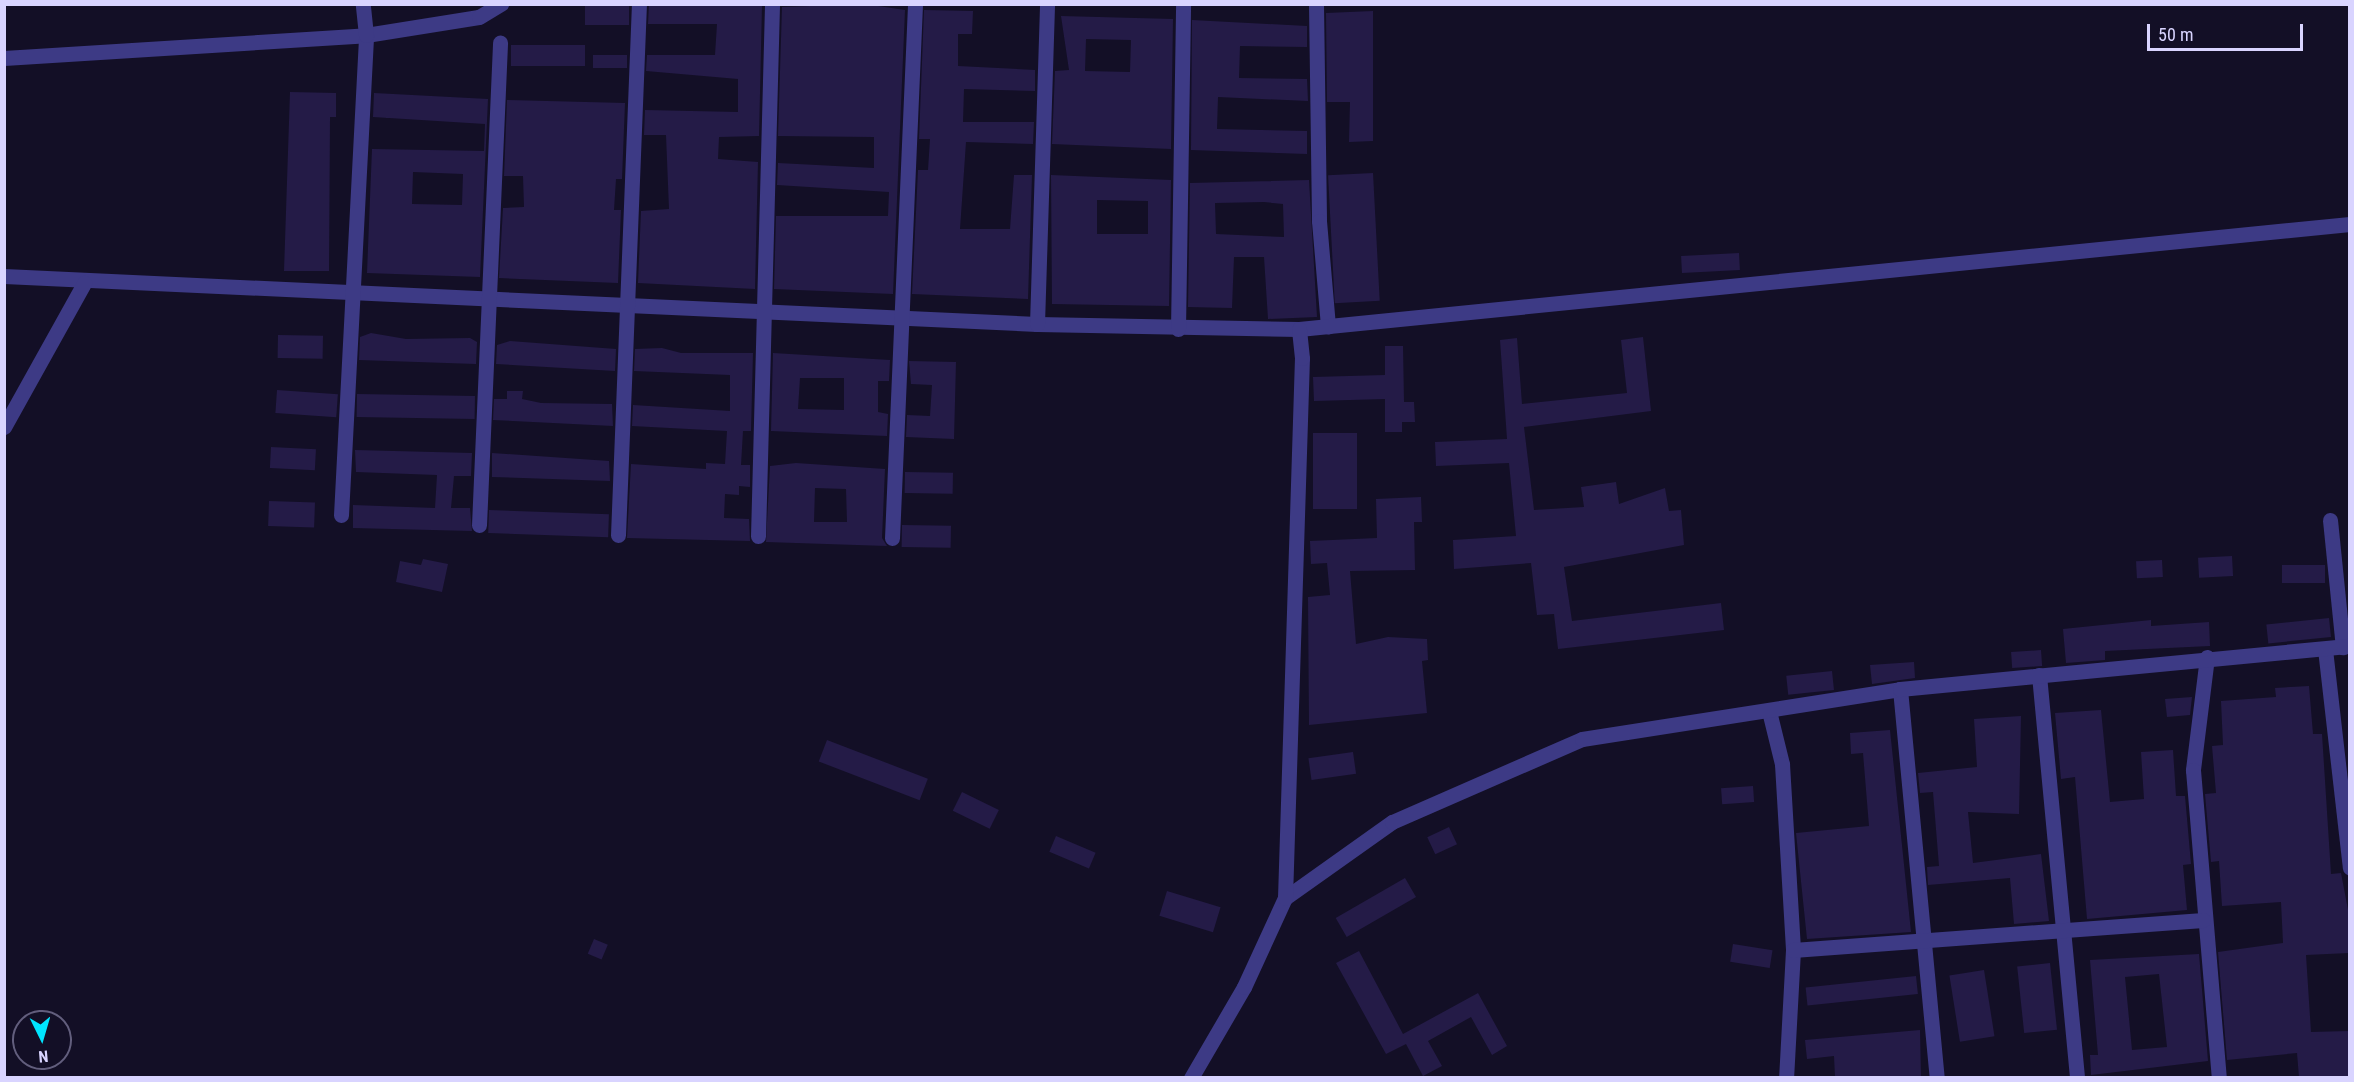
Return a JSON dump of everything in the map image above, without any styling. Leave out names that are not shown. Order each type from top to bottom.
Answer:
[{"type":"street","points":[[341,515],[366,35],[363,4]]},
{"type":"street","points":[[4,58],[366,35],[479,17],[501,4]]},
{"type":"street","points":[[618,535],[639,4]]},
{"type":"street","points":[[758,536],[772,4]]},
{"type":"street","points":[[892,538],[915,4]]},
{"type":"street","points":[[1037,324],[1047,4]]},
{"type":"street","points":[[1178,329],[1183,4]]},
{"type":"street","points":[[1316,4],[1320,221],[1328,327]]},
{"type":"street","points":[[479,525],[501,42]]},
{"type":"street","points":[[4,276],[84,283],[901,314],[1037,324],[1178,329],[1299,329],[2349,224]]},
{"type":"street","points":[[4,427],[84,283]]},
{"type":"street","points":[[1191,1077],[1244,987],[1285,898],[1302,358],[1299,329]]},
{"type":"street","points":[[1285,898],[1392,822],[1582,739],[1900,689],[2207,657],[2346,646],[2330,520]]},
{"type":"street","points":[[2325,649],[2349,868]]},
{"type":"street","points":[[2207,657],[2194,741],[2203,920],[2219,1077]]},
{"type":"street","points":[[2039,675],[2077,1077]]},
{"type":"street","points":[[1900,689],[1937,1077]]},
{"type":"street","points":[[1769,711],[1782,764],[1793,950],[1786,1077]]},
{"type":"street","points":[[1793,950],[1925,937],[2203,920]]},
{"type":"building","points":[[585,4],[629,4],[629,25],[585,25]]},
{"type":"building","points":[[649,4],[762,5],[759,136],[719,137],[718,159],[758,162],[755,289],[638,283],[641,211],[669,209],[666,135],[644,135],[645,110],[738,112],[738,79],[646,71],[647,55],[715,55],[717,24],[648,24]]},
{"type":"building","points":[[865,4],[905,10],[893,294],[774,289],[776,216],[888,216],[889,192],[777,185],[778,163],[874,168],[874,137],[778,136],[782,7]]},
{"type":"building","points":[[924,10],[973,11],[972,34],[958,34],[958,66],[1035,70],[1035,91],[964,89],[963,122],[1034,122],[1033,144],[966,142],[960,229],[1010,229],[1014,175],[1032,175],[1028,299],[912,294],[918,170],[928,170],[930,139],[919,139]]},
{"type":"building","points":[[1373,11],[1373,141],[1349,142],[1350,102],[1327,102],[1326,13]]},
{"type":"building","points":[[1061,16],[1173,19],[1171,149],[1052,144],[1055,71],[1069,70]],"holes":[[[1086,39],[1131,40],[1130,72],[1085,71]]]},
{"type":"building","points":[[1192,20],[1307,26],[1307,47],[1240,46],[1239,78],[1307,79],[1308,101],[1218,97],[1217,129],[1307,131],[1307,154],[1191,150]]},
{"type":"building","points":[[511,45],[585,45],[585,66],[511,66]]},
{"type":"building","points":[[593,55],[627,55],[627,68],[593,68]]},
{"type":"building","points":[[290,92],[336,93],[336,117],[330,117],[329,271],[284,271]]},
{"type":"building","points":[[374,93],[488,99],[480,277],[367,273],[372,149],[484,151],[485,124],[373,117]],"holes":[[[413,172],[463,174],[462,205],[412,204]]]},
{"type":"building","points":[[507,100],[625,103],[622,179],[616,179],[614,210],[621,210],[618,283],[499,278],[503,208],[524,207],[523,176],[504,176]]},
{"type":"building","points":[[1373,173],[1380,301],[1335,303],[1328,175]]},
{"type":"building","points":[[1051,175],[1171,180],[1169,306],[1052,304]],"holes":[[[1097,200],[1148,201],[1148,234],[1097,234]]]},
{"type":"building","points":[[1309,180],[1317,317],[1268,319],[1264,257],[1234,257],[1232,308],[1188,307],[1190,183]],"holes":[[[1215,203],[1283,204],[1284,237],[1216,234]]]},
{"type":"building","points":[[1739,253],[1740,270],[1682,273],[1681,256]]},
{"type":"building","points":[[371,333],[406,339],[470,338],[477,342],[476,364],[359,360],[360,337]]},
{"type":"building","points":[[278,335],[323,336],[323,359],[278,358]]},
{"type":"building","points":[[1643,337],[1651,411],[1524,427],[1534,510],[1584,507],[1581,487],[1616,482],[1619,504],[1665,488],[1669,511],[1681,510],[1684,545],[1564,567],[1572,621],[1721,603],[1724,630],[1558,649],[1554,614],[1537,615],[1531,563],[1454,569],[1453,540],[1516,536],[1509,463],[1436,466],[1435,442],[1507,439],[1500,340],[1517,338],[1522,404],[1627,393],[1621,340]]},
{"type":"building","points":[[510,341],[616,349],[615,371],[496,364],[497,345]]},
{"type":"building","points":[[1385,346],[1403,346],[1404,402],[1414,402],[1415,422],[1402,422],[1402,432],[1385,432],[1385,399],[1314,401],[1313,377],[1385,375]]},
{"type":"building","points":[[662,348],[681,353],[753,353],[751,431],[743,431],[741,465],[750,465],[750,487],[739,486],[739,495],[725,494],[724,518],[749,519],[750,541],[627,538],[631,464],[706,469],[706,463],[725,464],[727,431],[632,426],[633,405],[730,411],[730,375],[634,371],[635,349]]},
{"type":"building","points":[[773,353],[890,360],[889,381],[878,381],[878,412],[888,414],[887,436],[771,431]],"holes":[[[800,378],[844,378],[844,410],[798,409]]]},
{"type":"building","points":[[909,361],[956,362],[954,439],[906,437],[907,415],[930,416],[932,385],[911,384]]},
{"type":"building","points":[[277,390],[338,394],[336,417],[275,413]]},
{"type":"building","points":[[507,391],[523,391],[522,399],[541,403],[612,404],[613,426],[493,420],[494,399],[507,399]]},
{"type":"building","points":[[357,394],[475,396],[475,419],[357,417]]},
{"type":"building","points":[[1313,433],[1357,433],[1357,509],[1313,509]]},
{"type":"building","points":[[271,447],[316,449],[315,470],[270,468]]},
{"type":"building","points":[[355,450],[472,453],[471,476],[454,476],[451,508],[470,508],[472,531],[353,528],[353,505],[435,508],[437,475],[356,472]]},
{"type":"building","points":[[492,453],[609,461],[610,481],[492,477]]},
{"type":"building","points":[[796,463],[885,469],[882,538],[887,546],[766,542],[770,466]],"holes":[[[815,488],[846,489],[847,522],[814,522]]]},
{"type":"building","points":[[905,472],[953,473],[953,494],[905,493]]},
{"type":"building","points":[[1421,497],[1422,522],[1414,522],[1415,570],[1350,571],[1356,644],[1388,637],[1427,639],[1428,660],[1422,661],[1427,713],[1309,725],[1308,597],[1330,595],[1327,563],[1311,564],[1310,541],[1377,538],[1376,499]]},
{"type":"building","points":[[269,501],[315,503],[314,528],[268,526]]},
{"type":"building","points":[[489,510],[609,514],[608,537],[488,533]]},
{"type":"building","points":[[902,525],[951,526],[951,548],[902,547]]},
{"type":"building","points":[[2232,556],[2233,576],[2199,578],[2198,558]]},
{"type":"building","points":[[423,559],[448,564],[442,592],[396,582],[400,561],[421,565]]},
{"type":"building","points":[[2162,560],[2163,577],[2137,578],[2136,561]]},
{"type":"building","points":[[2282,565],[2325,565],[2325,583],[2282,583]]},
{"type":"building","points":[[2329,618],[2331,637],[2268,643],[2266,625]]},
{"type":"building","points":[[2151,620],[2151,626],[2209,622],[2210,646],[2105,651],[2105,660],[2066,663],[2063,629]]},
{"type":"building","points":[[2041,650],[2042,666],[2012,668],[2011,652]]},
{"type":"building","points":[[1914,662],[1915,678],[1872,684],[1870,665]]},
{"type":"building","points":[[1832,671],[1834,690],[1788,695],[1786,676]]},
{"type":"building","points":[[2309,686],[2313,734],[2322,734],[2331,874],[2341,873],[2349,915],[2349,953],[2306,955],[2311,1032],[2349,1031],[2349,1077],[2299,1077],[2297,1053],[2227,1060],[2218,952],[2283,943],[2281,902],[2222,906],[2219,861],[2211,862],[2205,794],[2216,793],[2212,746],[2223,745],[2221,701],[2276,697],[2275,688]]},
{"type":"building","points":[[2192,697],[2190,715],[2167,717],[2165,699]]},
{"type":"building","points":[[2101,710],[2110,802],[2144,799],[2141,752],[2173,750],[2176,796],[2185,796],[2191,864],[2183,865],[2187,910],[2087,919],[2075,777],[2061,779],[2055,713]]},
{"type":"building","points":[[2021,716],[2019,814],[1968,812],[1973,863],[2041,854],[2049,921],[2014,924],[2010,878],[1928,885],[1927,867],[1939,866],[1933,792],[1920,793],[1918,773],[1977,767],[1974,719]]},
{"type":"building","points":[[1890,730],[1911,932],[1807,939],[1796,833],[1869,826],[1863,753],[1851,754],[1850,733]]},
{"type":"building","points":[[827,740],[928,779],[920,800],[819,761]]},
{"type":"building","points":[[1353,752],[1356,774],[1311,780],[1308,758]]},
{"type":"building","points":[[1753,786],[1754,802],[1722,804],[1721,788]]},
{"type":"building","points":[[962,792],[999,810],[990,829],[953,811]]},
{"type":"building","points":[[1449,827],[1457,844],[1435,854],[1427,837]]},
{"type":"building","points":[[1056,836],[1096,853],[1089,868],[1049,852]]},
{"type":"building","points":[[1405,878],[1416,897],[1347,937],[1336,918]]},
{"type":"building","points":[[1167,891],[1221,907],[1213,932],[1159,916]]},
{"type":"building","points":[[594,939],[608,945],[602,960],[588,954]]},
{"type":"building","points":[[1733,944],[1773,950],[1770,968],[1730,962]]},
{"type":"building","points":[[1359,951],[1403,1034],[1478,993],[1507,1046],[1492,1055],[1471,1017],[1428,1041],[1442,1066],[1423,1076],[1406,1044],[1386,1054],[1336,963]]},
{"type":"building","points":[[2199,954],[2208,1061],[2091,1075],[2090,1055],[2098,1055],[2090,960]],"holes":[[[2159,974],[2167,1047],[2132,1050],[2125,977]]]},
{"type":"building","points":[[2050,963],[2057,1030],[2024,1033],[2017,966]]},
{"type":"building","points":[[1984,970],[1994,1036],[1960,1042],[1949,975]]},
{"type":"building","points":[[1916,976],[1918,994],[1807,1006],[1806,988]]},
{"type":"building","points":[[1920,1030],[1921,1077],[1835,1077],[1834,1056],[1807,1059],[1805,1040]]}]
